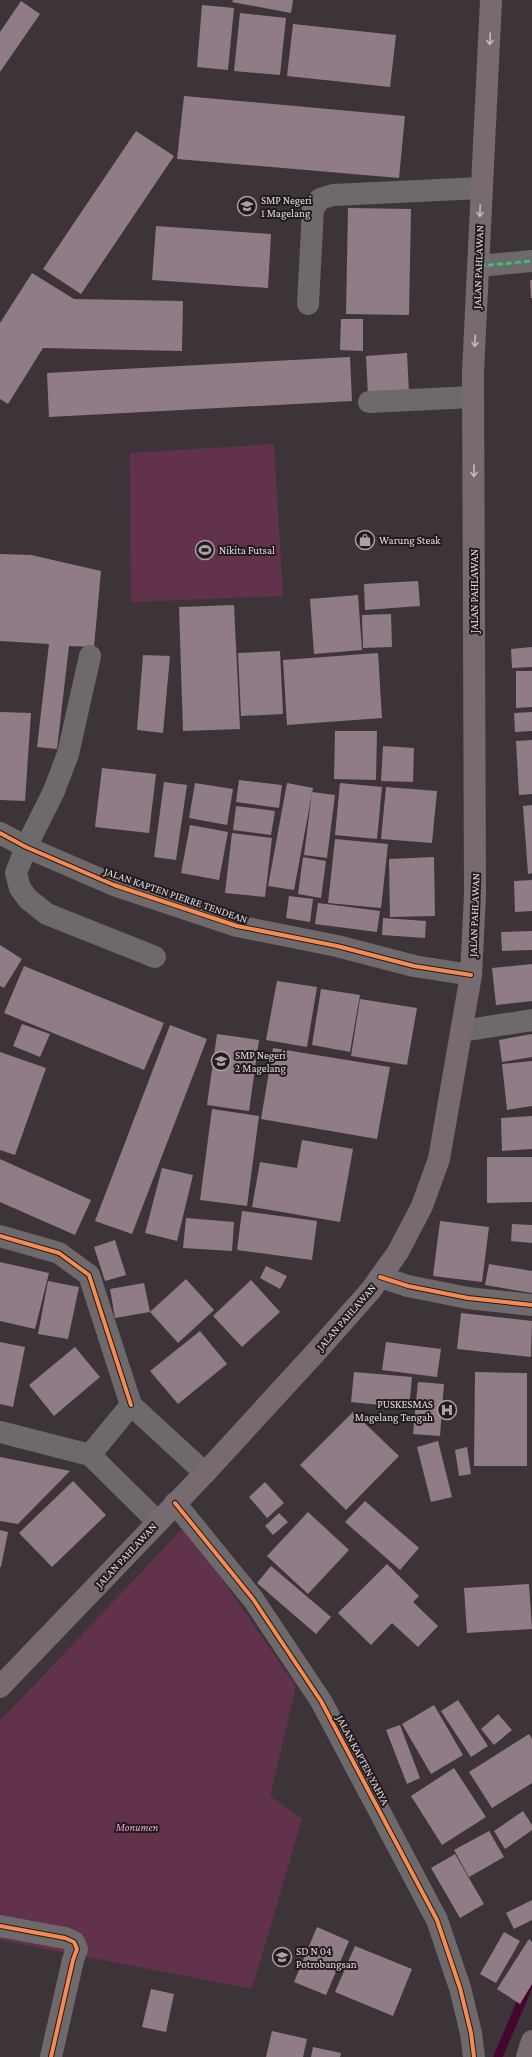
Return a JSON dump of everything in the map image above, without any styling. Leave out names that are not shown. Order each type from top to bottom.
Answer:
[{"type":"main road","name":"JALAN PAHLAWAN","points":[[0,1687],[205,1473],[371,1290],[398,1252],[422,1206],[439,1159],[471,975],[475,895],[473,397],[481,188],[491,0]]},
{"type":"main road","points":[[527,2057],[532,2042]]},
{"type":"street","points":[[308,304],[313,209],[320,199],[333,195],[481,188]]},
{"type":"street","points":[[479,266],[532,261]]},
{"type":"street","points":[[369,402],[473,397]]},
{"type":"street","points":[[90,656],[68,754],[54,791],[26,847],[16,873],[20,888],[28,899],[47,914],[155,957]]},
{"type":"street","name":"JALAN KAPTEN PIERRE TENDEAN","points":[[0,833],[26,847],[114,885],[237,926],[337,946],[414,966],[471,975]]},
{"type":"street","points":[[462,1031],[532,1020]]},
{"type":"street","points":[[0,1236],[59,1253],[89,1275],[131,1405],[205,1473]]},
{"type":"street","points":[[380,1277],[408,1286],[468,1298],[532,1305]]},
{"type":"street","points":[[90,1455],[131,1405]]},
{"type":"street","points":[[0,1432],[90,1455],[158,1522]]},
{"type":"street","name":"JALAN KAPTEN YAHYA","points":[[175,1504],[253,1598],[325,1708],[437,1920],[461,1994],[471,2033],[474,2057]]},
{"type":"street","points":[[0,1926],[65,1938],[74,1942],[77,1949],[73,1960],[50,2057]]},
{"type":"green space","name":"Nikita Futsal","points":[[274,444],[283,596],[131,602],[130,453]]},
{"type":"green space","name":"Monumen","points":[[185,1526],[296,1686],[270,1796],[302,1819],[252,1989],[0,1940],[0,1721]]},
{"type":"building","points":[[233,0],[293,0],[291,13],[232,2]]},
{"type":"building","points":[[21,1],[40,14],[0,72],[0,32]]},
{"type":"building","points":[[202,5],[234,8],[228,70],[197,67]]},
{"type":"building","points":[[240,13],[286,18],[280,75],[234,71]]},
{"type":"building","points":[[293,24],[396,35],[390,87],[287,76]]},
{"type":"building","points":[[184,96],[405,116],[399,178],[177,159]]},
{"type":"building","points":[[136,131],[174,156],[81,294],[43,269]]},
{"type":"building","points":[[348,208],[411,209],[409,315],[346,314]]},
{"type":"building","points":[[156,226],[271,234],[268,288],[152,280]]},
{"type":"building","points":[[32,273],[74,299],[183,301],[182,351],[43,348],[8,404],[0,399],[0,323]]},
{"type":"building","points":[[530,280],[532,280],[532,298],[531,298]]},
{"type":"building","points":[[341,319],[363,319],[363,351],[340,350]]},
{"type":"building","points":[[407,353],[409,394],[368,396],[366,356]]},
{"type":"building","points":[[350,357],[352,401],[49,417],[47,373]]},
{"type":"building","points":[[0,554],[31,555],[101,571],[94,647],[69,646],[57,749],[37,747],[49,644],[0,641]]},
{"type":"building","points":[[418,581],[420,606],[365,610],[364,584]]},
{"type":"building","points":[[358,595],[362,650],[314,654],[310,599]]},
{"type":"building","points":[[234,605],[240,729],[183,731],[179,607]]},
{"type":"building","points":[[391,614],[392,647],[363,648],[362,615]]},
{"type":"building","points":[[532,647],[532,667],[512,668],[511,649]]},
{"type":"building","points":[[280,651],[283,714],[241,716],[238,653]]},
{"type":"building","points":[[378,653],[382,718],[287,725],[283,660]]},
{"type":"building","points":[[143,655],[170,656],[163,733],[137,730]]},
{"type":"building","points":[[516,671],[532,671],[532,707],[516,708]]},
{"type":"building","points":[[0,712],[31,713],[25,801],[0,800]]},
{"type":"building","points":[[532,712],[532,731],[515,732],[514,713]]},
{"type":"building","points":[[335,731],[377,731],[376,780],[334,779]]},
{"type":"building","points":[[532,740],[532,794],[519,795],[516,741]]},
{"type":"building","points":[[383,746],[414,748],[413,782],[381,781]]},
{"type":"building","points":[[102,768],[156,774],[149,833],[95,827]]},
{"type":"building","points":[[239,780],[282,785],[279,808],[236,802]]},
{"type":"building","points":[[164,782],[187,785],[176,860],[154,857]]},
{"type":"building","points":[[195,783],[233,789],[227,825],[189,818]]},
{"type":"building","points":[[287,783],[313,788],[294,890],[268,886]]},
{"type":"building","points":[[340,783],[382,787],[377,839],[335,835]]},
{"type":"building","points":[[386,787],[437,791],[432,843],[381,839]]},
{"type":"building","points":[[312,792],[335,795],[327,858],[304,855]]},
{"type":"building","points":[[532,805],[532,873],[528,874],[523,806]]},
{"type":"building","points":[[236,806],[275,811],[271,835],[233,830]]},
{"type":"building","points":[[190,825],[228,832],[219,880],[181,873]]},
{"type":"building","points":[[232,833],[272,838],[265,897],[225,893]]},
{"type":"building","points":[[335,839],[388,844],[381,908],[328,903]]},
{"type":"building","points":[[303,857],[326,861],[321,898],[298,894]]},
{"type":"building","points":[[434,857],[435,916],[390,917],[389,859]]},
{"type":"building","points":[[532,880],[532,911],[515,912],[514,881]]},
{"type":"building","points":[[289,896],[313,899],[310,922],[286,918]]},
{"type":"building","points":[[318,903],[380,911],[377,932],[315,924]]},
{"type":"building","points":[[383,918],[426,921],[425,938],[382,935]]},
{"type":"building","points":[[532,931],[532,950],[502,951],[501,932]]},
{"type":"building","points":[[0,945],[22,959],[4,988],[0,986]]},
{"type":"building","points":[[532,964],[532,1001],[496,1005],[492,968]]},
{"type":"building","points":[[24,966],[164,1023],[144,1070],[4,1013]]},
{"type":"building","points":[[277,981],[317,987],[307,1047],[266,1040]]},
{"type":"building","points":[[321,989],[360,995],[350,1052],[312,1045]]},
{"type":"building","points":[[360,999],[417,1008],[407,1065],[351,1056]]},
{"type":"building","points":[[22,1024],[50,1034],[40,1057],[13,1046]]},
{"type":"building","points":[[170,1025],[207,1039],[132,1234],[95,1221]]},
{"type":"building","points":[[217,1034],[259,1040],[249,1111],[207,1105]]},
{"type":"building","points":[[532,1034],[532,1057],[502,1062],[499,1040]]},
{"type":"building","points":[[273,1048],[390,1067],[377,1139],[261,1119]]},
{"type":"building","points":[[0,1052],[46,1068],[15,1155],[0,1150]]},
{"type":"building","points":[[532,1061],[532,1106],[507,1110],[502,1064]]},
{"type":"building","points":[[212,1109],[259,1116],[247,1206],[200,1200]]},
{"type":"building","points":[[532,1116],[532,1149],[502,1151],[501,1118]]},
{"type":"building","points":[[302,1140],[353,1149],[340,1222],[252,1207],[260,1162],[297,1168]]},
{"type":"building","points":[[487,1157],[532,1157],[532,1202],[487,1203]]},
{"type":"building","points":[[0,1159],[91,1200],[75,1235],[0,1202]]},
{"type":"building","points":[[162,1168],[193,1175],[177,1241],[145,1233]]},
{"type":"building","points":[[242,1211],[317,1221],[312,1260],[237,1250]]},
{"type":"building","points":[[186,1218],[234,1222],[232,1251],[183,1248]]},
{"type":"building","points":[[440,1221],[489,1227],[482,1282],[433,1276]]},
{"type":"building","points":[[512,1224],[532,1225],[532,1243],[511,1241]]},
{"type":"building","points":[[115,1240],[126,1275],[105,1281],[94,1247]]},
{"type":"building","points":[[0,1262],[49,1273],[35,1329],[0,1321]]},
{"type":"building","points":[[489,1264],[532,1271],[532,1293],[485,1285]]},
{"type":"building","points":[[266,1266],[287,1276],[280,1289],[260,1278]]},
{"type":"building","points":[[186,1279],[214,1310],[178,1343],[150,1312]]},
{"type":"building","points":[[251,1280],[280,1312],[242,1347],[213,1316]]},
{"type":"building","points":[[48,1281],[79,1287],[68,1339],[38,1334]]},
{"type":"building","points":[[144,1283],[150,1312],[115,1318],[110,1289]]},
{"type":"building","points":[[461,1313],[532,1321],[531,1357],[457,1349]]},
{"type":"building","points":[[200,1331],[227,1364],[178,1404],[150,1371]]},
{"type":"building","points":[[0,1342],[25,1347],[13,1407],[0,1404]]},
{"type":"building","points":[[386,1342],[441,1349],[437,1377],[382,1370]]},
{"type":"building","points":[[75,1347],[100,1377],[54,1416],[29,1385]]},
{"type":"building","points":[[354,1372],[412,1377],[409,1408],[351,1402]]},
{"type":"building","points":[[475,1372],[527,1373],[527,1466],[474,1466]]},
{"type":"building","points":[[418,1382],[444,1384],[440,1436],[413,1434]]},
{"type":"building","points":[[353,1412],[399,1456],[346,1510],[300,1465]]},
{"type":"building","points":[[438,1441],[452,1497],[431,1502],[417,1447]]},
{"type":"building","points":[[467,1447],[471,1474],[459,1476],[455,1450]]},
{"type":"building","points":[[0,1457],[70,1471],[18,1524],[0,1521]]},
{"type":"building","points":[[73,1481],[106,1515],[52,1567],[19,1533]]},
{"type":"building","points":[[265,1482],[284,1503],[267,1518],[249,1497]]},
{"type":"building","points":[[365,1501],[419,1548],[400,1570],[345,1522]]},
{"type":"building","points":[[308,1512],[349,1550],[308,1594],[267,1556]]},
{"type":"building","points":[[279,1513],[288,1522],[273,1535],[265,1526]]},
{"type":"building","points":[[0,1530],[8,1532],[1,1567],[0,1567]]},
{"type":"building","points":[[387,1564],[419,1596],[413,1602],[438,1626],[418,1647],[392,1623],[371,1645],[338,1613]]},
{"type":"building","points":[[271,1566],[331,1617],[316,1634],[257,1583]]},
{"type":"building","points":[[529,1584],[532,1629],[467,1633],[464,1588]]},
{"type":"building","points":[[458,1700],[488,1746],[471,1757],[441,1711]]},
{"type":"building","points":[[434,1705],[463,1755],[431,1774],[402,1724]]},
{"type":"building","points":[[498,1714],[512,1730],[494,1745],[481,1729]]},
{"type":"building","points":[[400,1725],[420,1778],[407,1784],[386,1730]]},
{"type":"building","points":[[529,1734],[532,1739],[532,1783],[492,1808],[469,1772]]},
{"type":"building","points":[[454,1768],[486,1817],[442,1845],[411,1796]]},
{"type":"building","points":[[523,1811],[532,1825],[532,1830],[505,1849],[494,1831]]},
{"type":"building","points":[[489,1831],[504,1857],[469,1877],[454,1850]]},
{"type":"building","points":[[455,1854],[484,1904],[460,1918],[431,1868]]},
{"type":"building","points":[[532,1900],[532,1920],[514,1929],[506,1913]]},
{"type":"building","points":[[317,1927],[349,1941],[326,1995],[294,1982]]},
{"type":"building","points":[[504,1932],[520,1941],[496,1983],[480,1974]]},
{"type":"building","points":[[529,1939],[532,1942],[532,1984],[520,2004],[497,1989]]},
{"type":"building","points":[[355,1946],[412,1969],[393,2016],[335,1992]]},
{"type":"building","points":[[151,1989],[174,1994],[166,2032],[142,2027]]},
{"type":"building","points":[[272,2031],[307,2039],[303,2057],[266,2057]]},
{"type":"building","points":[[313,2047],[341,2053],[340,2057],[311,2057]]},
{"type":"waterway","points":[[498,2057],[532,1977]]},
{"type":"marked path","points":[[479,266],[532,261]]},
{"type":"cycle path","points":[[0,833],[26,847],[114,885],[237,926],[337,946],[414,966],[471,975]]},
{"type":"cycle path","points":[[0,1236],[59,1253],[89,1275],[131,1405]]},
{"type":"cycle path","points":[[380,1277],[408,1286],[468,1298],[532,1305]]},
{"type":"cycle path","points":[[175,1503],[253,1599],[321,1701],[437,1920],[460,1988],[471,2033],[474,2057]]},
{"type":"cycle path","points":[[0,1926],[65,1938],[74,1942],[77,1949],[73,1960],[51,2057]]},
{"type":"place","name":"SMP Negeri 1 Magelang","points":[[247,206]]},
{"type":"place","name":"Warung Steak","points":[[365,540]]},
{"type":"place","name":"Nikita Futsal","points":[[205,550]]},
{"type":"place","name":"SMP Negeri 2 Magelang","points":[[221,1061]]},
{"type":"place","name":"PUSKESMAS Magelang Tengah","points":[[447,1410]]},
{"type":"place","name":"SD N 04 Potrobangsan","points":[[282,1957]]}]
